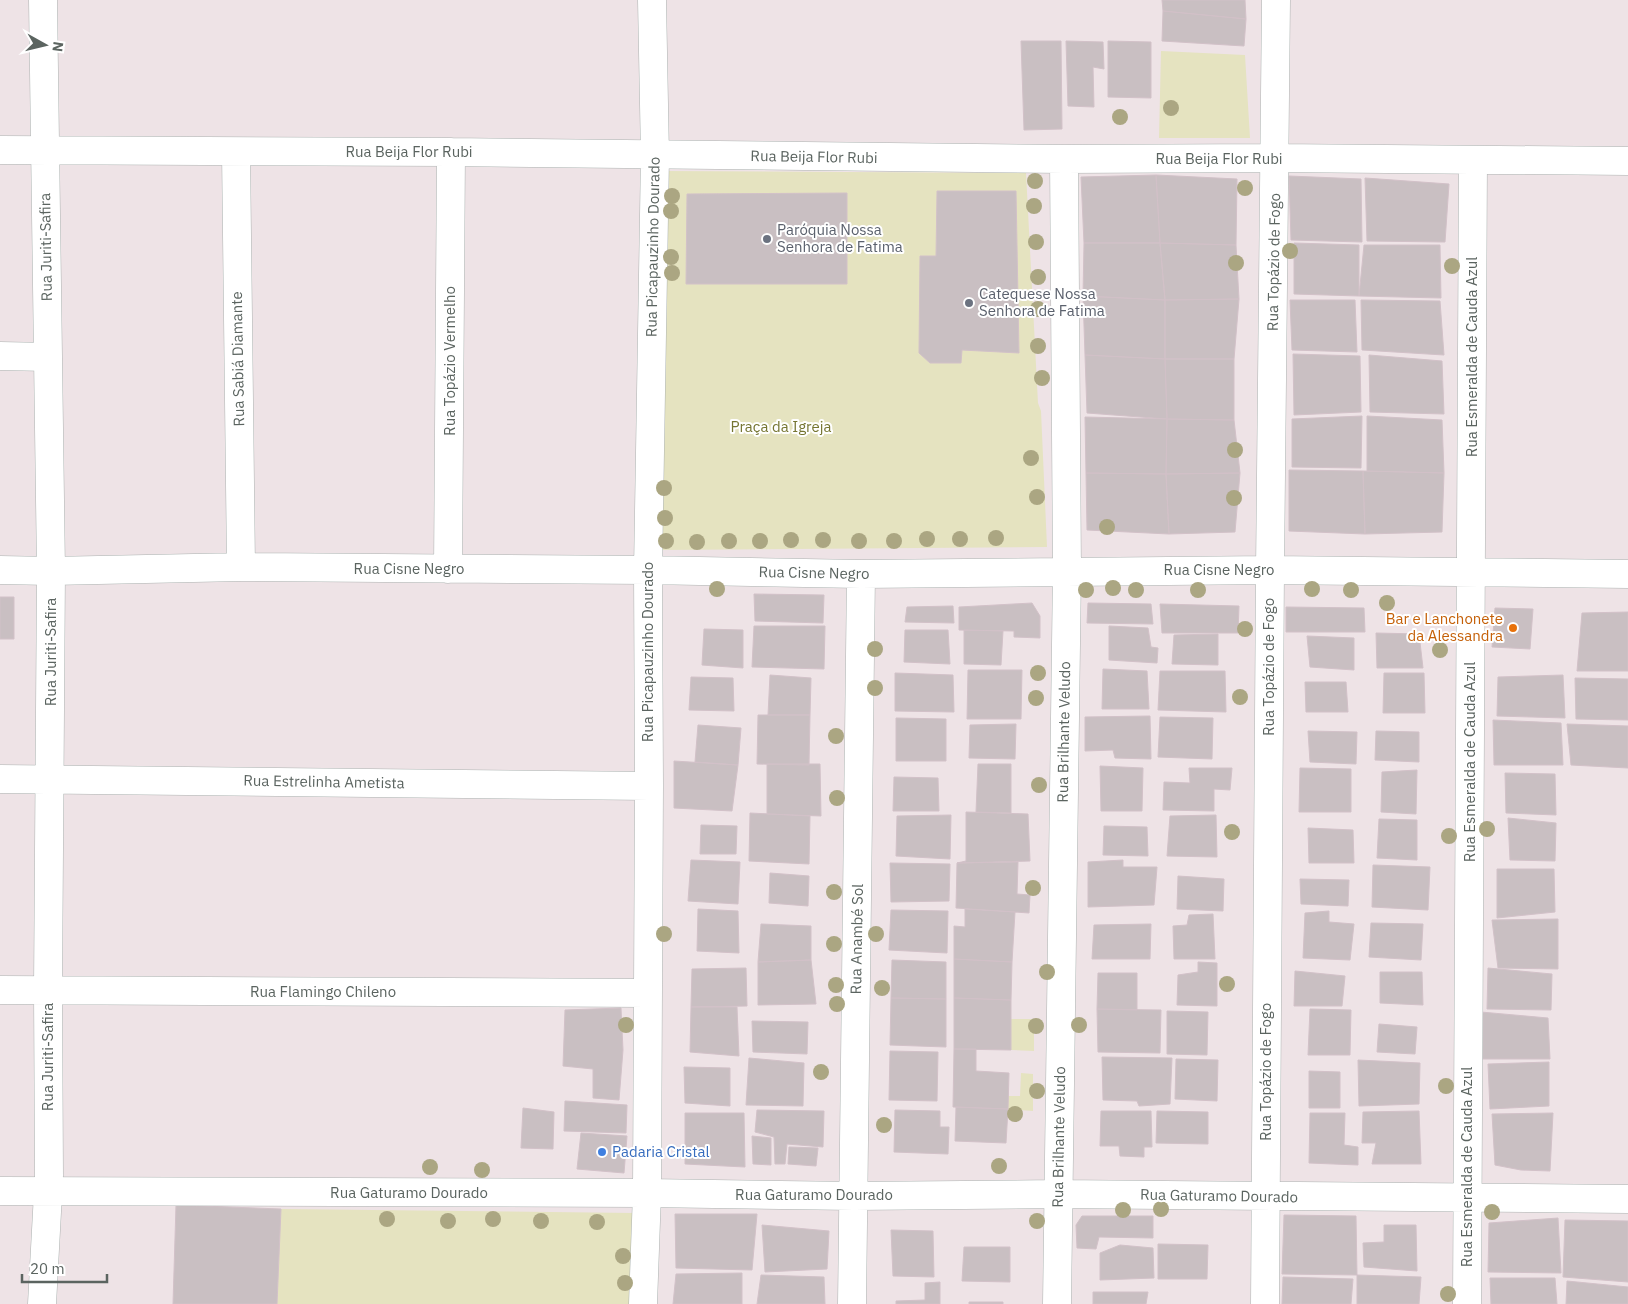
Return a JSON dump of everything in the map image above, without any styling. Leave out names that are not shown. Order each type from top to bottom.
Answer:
[{"type":"street","name":"Rua Juriti-Safira","points":[[42,1304],[48,1192],[51,571],[43,0]]},
{"type":"street","name":"Rua Picapauzinho Dourado","points":[[643,1304],[647,1193],[648,570],[655,156],[652,0]]},
{"type":"street","name":"Rua Topázio de Fogo","points":[[1265,1304],[1276,0]]},
{"type":"street","name":"Rua Beija Flor Rubi","points":[[0,150],[451,152],[655,156],[1064,159],[1276,158],[1628,161]]},
{"type":"street","name":"Rua Sabiá Diamante","points":[[236,152],[241,567]]},
{"type":"street","name":"Rua Topázio Vermelho","points":[[448,569],[451,152]]},
{"type":"street","name":"Rua Brilhante Veludo","points":[[1057,1304],[1067,571],[1064,159]]},
{"type":"street","name":"Rua Esmeralda de Cauda Azul","points":[[1467,1304],[1473,160]]},
{"type":"street","points":[[0,356],[48,357]]},
{"type":"street","name":"Rua Cisne Negro","points":[[0,570],[51,571],[241,567],[648,570],[861,574],[1270,570],[1628,574]]},
{"type":"street","name":"Rua Anambé Sol","points":[[852,1304],[861,574]]},
{"type":"street","name":"Rua Estrelinha Ametista","points":[[0,779],[649,786]]},
{"type":"street","name":"Rua Flamingo Chileno","points":[[0,990],[647,993]]},
{"type":"street","name":"Rua Gaturamo Dourado","points":[[0,1192],[647,1193],[854,1196],[1058,1194],[1628,1199]]},
{"type":"green space","points":[[1161,51],[1245,55],[1250,138],[1159,138]]},
{"type":"green space","name":"Praça da Igreja","points":[[660,171],[1026,173],[1038,403],[1041,411],[1047,547],[660,550]]},
{"type":"green space","points":[[1011,1019],[1034,1019],[1034,1051],[1011,1050]]},
{"type":"green space","points":[[1021,1073],[1033,1074],[1033,1111],[1008,1109],[1008,1096],[1020,1096]]},
{"type":"green space","points":[[281,1209],[634,1213],[630,1304],[277,1304]]},
{"type":"building","points":[[1162,0],[1245,0],[1246,19],[1163,11]]},
{"type":"building","points":[[1163,11],[1246,19],[1244,46],[1162,41]]},
{"type":"building","points":[[1021,41],[1061,41],[1062,129],[1024,130]]},
{"type":"building","points":[[1066,41],[1103,42],[1104,69],[1093,67],[1094,107],[1068,106]]},
{"type":"building","points":[[1108,41],[1151,42],[1151,98],[1108,97]]},
{"type":"building","points":[[1156,175],[1160,243],[1084,243],[1081,177]]},
{"type":"building","points":[[1156,175],[1237,179],[1236,245],[1160,243]]},
{"type":"building","points":[[1289,176],[1361,179],[1362,242],[1291,240]]},
{"type":"building","points":[[1365,178],[1449,184],[1445,242],[1367,241]]},
{"type":"building","name":"Catequese Nossa Senhora de Fatima","points":[[937,191],[1016,191],[1019,353],[962,350],[961,363],[930,363],[919,353],[920,256],[936,256]]},
{"type":"building","name":"Paróquia Nossa Senhora de Fatima","points":[[847,193],[847,284],[686,284],[687,194]]},
{"type":"building","points":[[1084,243],[1160,243],[1165,300],[1083,296]]},
{"type":"building","points":[[1160,243],[1236,245],[1239,299],[1165,300]]},
{"type":"building","points":[[1294,243],[1359,245],[1359,296],[1294,294]]},
{"type":"building","points":[[1364,245],[1440,245],[1441,298],[1359,296]]},
{"type":"building","points":[[1083,296],[1165,300],[1165,359],[1085,355]]},
{"type":"building","points":[[1239,299],[1234,359],[1165,359],[1165,300]]},
{"type":"building","points":[[1290,300],[1355,300],[1357,352],[1292,350]]},
{"type":"building","points":[[1361,300],[1440,301],[1444,355],[1362,350]]},
{"type":"building","points":[[1293,354],[1360,356],[1361,412],[1294,415]]},
{"type":"building","points":[[1085,355],[1165,359],[1167,419],[1087,413]]},
{"type":"building","points":[[1369,355],[1442,361],[1444,414],[1370,412]]},
{"type":"building","points":[[1165,359],[1234,359],[1234,420],[1167,419]]},
{"type":"building","points":[[1362,416],[1361,468],[1292,467],[1292,419]]},
{"type":"building","points":[[1367,416],[1442,420],[1444,473],[1367,471]]},
{"type":"building","points":[[1085,417],[1167,419],[1166,474],[1086,473]]},
{"type":"building","points":[[1167,419],[1234,420],[1240,473],[1166,474]]},
{"type":"building","points":[[1289,470],[1363,471],[1365,534],[1289,531]]},
{"type":"building","points":[[1363,471],[1444,473],[1442,532],[1365,534]]},
{"type":"building","points":[[1086,473],[1166,474],[1169,534],[1087,530]]},
{"type":"building","points":[[1240,473],[1235,532],[1169,534],[1166,474]]},
{"type":"building","points":[[754,594],[824,595],[823,623],[755,621]]},
{"type":"building","points":[[0,597],[14,597],[14,639],[0,639]]},
{"type":"building","points":[[1032,603],[1040,616],[1040,638],[1014,637],[1014,631],[959,630],[959,607]]},
{"type":"building","points":[[1088,603],[1151,604],[1153,624],[1087,623]]},
{"type":"building","points":[[1160,604],[1239,606],[1238,633],[1162,633]]},
{"type":"building","points":[[953,606],[954,623],[905,622],[907,607]]},
{"type":"building","points":[[1286,607],[1364,608],[1365,632],[1286,632]]},
{"type":"building","name":"Bar e Lanchonete da Alessandra","points":[[1495,608],[1533,609],[1530,649],[1492,647]]},
{"type":"building","points":[[1628,612],[1628,671],[1577,671],[1582,613]]},
{"type":"building","points":[[754,626],[825,626],[824,669],[752,667]]},
{"type":"building","points":[[1109,626],[1148,628],[1151,647],[1158,648],[1157,663],[1109,660]]},
{"type":"building","points":[[704,629],[743,630],[743,668],[702,665]]},
{"type":"building","points":[[905,630],[948,630],[950,664],[904,662]]},
{"type":"building","points":[[964,630],[1003,631],[1001,665],[964,664]]},
{"type":"building","points":[[1376,633],[1419,634],[1423,668],[1377,668]]},
{"type":"building","points":[[1218,634],[1218,665],[1172,664],[1174,635]]},
{"type":"building","points":[[1307,636],[1354,638],[1354,670],[1310,667]]},
{"type":"building","points":[[1103,669],[1147,671],[1149,709],[1102,709]]},
{"type":"building","points":[[968,670],[1022,670],[1021,719],[967,719]]},
{"type":"building","points":[[1160,671],[1225,671],[1226,712],[1158,710]]},
{"type":"building","points":[[895,673],[953,675],[954,712],[895,711]]},
{"type":"building","points":[[1384,673],[1424,673],[1425,713],[1383,713]]},
{"type":"building","points":[[770,675],[811,678],[810,715],[768,715]]},
{"type":"building","points":[[1563,675],[1565,718],[1497,716],[1498,677]]},
{"type":"building","points":[[691,677],[733,678],[734,711],[689,710]]},
{"type":"building","points":[[1575,678],[1628,679],[1628,720],[1576,719]]},
{"type":"building","points":[[1305,682],[1346,682],[1348,712],[1306,712]]},
{"type":"building","points":[[758,715],[810,715],[809,765],[757,764]]},
{"type":"building","points":[[1150,716],[1151,759],[1115,758],[1113,750],[1085,751],[1085,717]]},
{"type":"building","points":[[1160,717],[1213,718],[1212,759],[1158,757]]},
{"type":"building","points":[[896,718],[946,719],[946,761],[896,761]]},
{"type":"building","points":[[1493,720],[1561,723],[1563,765],[1494,765]]},
{"type":"building","points":[[1016,724],[1015,759],[969,758],[970,725]]},
{"type":"building","points":[[1567,724],[1628,726],[1628,768],[1571,765]]},
{"type":"building","points":[[698,725],[741,728],[738,765],[695,762]]},
{"type":"building","points":[[1308,731],[1357,732],[1356,764],[1310,762]]},
{"type":"building","points":[[1376,731],[1419,732],[1419,762],[1375,760]]},
{"type":"building","points":[[674,761],[738,765],[732,811],[674,808]]},
{"type":"building","points":[[767,764],[820,764],[821,816],[767,814]]},
{"type":"building","points":[[978,764],[1011,764],[1011,813],[976,812]]},
{"type":"building","points":[[1100,766],[1143,768],[1142,811],[1101,811]]},
{"type":"building","points":[[1189,768],[1232,768],[1230,790],[1214,789],[1214,811],[1163,810],[1164,782],[1190,783]]},
{"type":"building","points":[[1300,768],[1351,769],[1351,812],[1299,812]]},
{"type":"building","points":[[1417,770],[1416,814],[1381,812],[1382,772]]},
{"type":"building","points":[[1505,773],[1555,774],[1556,815],[1506,813]]},
{"type":"building","points":[[894,777],[938,778],[939,811],[893,811]]},
{"type":"building","points":[[966,812],[1028,814],[1030,861],[957,863],[966,861]]},
{"type":"building","points":[[750,813],[810,816],[809,864],[749,861]]},
{"type":"building","points":[[951,815],[950,859],[896,856],[897,816]]},
{"type":"building","points":[[1216,815],[1217,857],[1167,856],[1170,816]]},
{"type":"building","points":[[1508,818],[1556,823],[1555,861],[1510,860]]},
{"type":"building","points":[[1379,819],[1417,820],[1417,860],[1377,858]]},
{"type":"building","points":[[701,825],[737,826],[736,854],[700,854]]},
{"type":"building","points":[[1104,826],[1147,827],[1148,856],[1103,855]]},
{"type":"building","points":[[1308,828],[1353,830],[1354,863],[1309,863]]},
{"type":"building","points":[[691,860],[740,862],[738,904],[688,901]]},
{"type":"building","points":[[1123,860],[1123,867],[1157,867],[1154,905],[1088,907],[1088,862]]},
{"type":"building","points":[[1018,862],[1017,894],[1030,895],[1029,913],[956,908],[957,863]]},
{"type":"building","points":[[890,863],[950,864],[949,901],[891,902]]},
{"type":"building","points":[[1373,865],[1430,867],[1428,910],[1372,907]]},
{"type":"building","points":[[1497,869],[1554,869],[1555,912],[1497,918]]},
{"type":"building","points":[[770,873],[809,876],[808,906],[769,903]]},
{"type":"building","points":[[1178,876],[1224,879],[1223,911],[1177,909]]},
{"type":"building","points":[[1300,879],[1349,880],[1348,906],[1301,904]]},
{"type":"building","points":[[698,909],[738,911],[739,953],[697,951]]},
{"type":"building","points":[[965,909],[1015,912],[1012,962],[954,959],[954,926],[965,927]]},
{"type":"building","points":[[891,910],[948,911],[947,953],[889,950]]},
{"type":"building","points":[[1329,911],[1329,922],[1354,924],[1350,960],[1303,958],[1305,913]]},
{"type":"building","points":[[1213,914],[1215,959],[1174,959],[1173,926],[1187,925],[1189,915]]},
{"type":"building","points":[[1558,919],[1558,969],[1498,968],[1492,920]]},
{"type":"building","points":[[1371,923],[1423,924],[1421,960],[1369,957]]},
{"type":"building","points":[[761,924],[811,926],[811,960],[758,962]]},
{"type":"building","points":[[1151,924],[1150,959],[1092,959],[1094,925]]},
{"type":"building","points":[[954,959],[1012,962],[1011,1000],[954,998]]},
{"type":"building","points":[[811,960],[816,1004],[758,1005],[758,962]]},
{"type":"building","points":[[892,960],[946,962],[946,999],[891,998]]},
{"type":"building","points":[[1198,962],[1217,963],[1217,1006],[1177,1005],[1178,975],[1198,972]]},
{"type":"building","points":[[746,968],[747,1006],[691,1007],[692,969]]},
{"type":"building","points":[[1488,968],[1552,974],[1551,1010],[1487,1009]]},
{"type":"building","points":[[1295,971],[1345,976],[1342,1006],[1294,1006]]},
{"type":"building","points":[[1380,972],[1422,972],[1423,1005],[1380,1003]]},
{"type":"building","points":[[1098,973],[1137,973],[1137,1010],[1097,1009]]},
{"type":"building","points":[[891,998],[946,999],[946,1047],[890,1045]]},
{"type":"building","points":[[954,998],[1011,1000],[1011,1050],[954,1049]]},
{"type":"building","points":[[691,1007],[737,1007],[739,1056],[690,1052]]},
{"type":"building","points":[[621,1008],[623,1050],[619,1100],[593,1098],[593,1069],[563,1066],[565,1010]]},
{"type":"building","points":[[1097,1009],[1161,1010],[1160,1053],[1098,1052]]},
{"type":"building","points":[[1310,1009],[1351,1010],[1350,1055],[1308,1055]]},
{"type":"building","points":[[1167,1011],[1208,1012],[1207,1055],[1167,1054]]},
{"type":"building","points":[[1481,1012],[1548,1018],[1550,1059],[1482,1059]]},
{"type":"building","points":[[752,1021],[808,1022],[807,1054],[753,1052]]},
{"type":"building","points":[[1379,1024],[1417,1027],[1415,1054],[1377,1052]]},
{"type":"building","points":[[954,1049],[976,1049],[976,1071],[1009,1073],[1008,1109],[953,1107]]},
{"type":"building","points":[[890,1051],[938,1052],[937,1101],[889,1100]]},
{"type":"building","points":[[1102,1057],[1172,1058],[1170,1104],[1139,1106],[1137,1101],[1103,1100]]},
{"type":"building","points":[[749,1058],[804,1063],[803,1106],[746,1105]]},
{"type":"building","points":[[1176,1059],[1218,1060],[1217,1101],[1175,1099]]},
{"type":"building","points":[[1358,1060],[1420,1063],[1419,1104],[1359,1106]]},
{"type":"building","points":[[1549,1062],[1549,1106],[1490,1109],[1488,1064]]},
{"type":"building","points":[[684,1067],[730,1068],[730,1106],[685,1103]]},
{"type":"building","points":[[1309,1071],[1340,1072],[1340,1108],[1309,1108]]},
{"type":"building","points":[[565,1101],[627,1105],[626,1133],[564,1131]]},
{"type":"building","points":[[956,1107],[1008,1109],[1006,1143],[955,1141]]},
{"type":"building","points":[[523,1108],[554,1112],[553,1149],[521,1148]]},
{"type":"building","points":[[757,1110],[824,1111],[823,1147],[787,1144],[785,1164],[775,1164],[774,1137],[755,1132]]},
{"type":"building","points":[[895,1110],[940,1111],[940,1127],[949,1127],[948,1154],[894,1152]]},
{"type":"building","points":[[1101,1111],[1151,1111],[1152,1147],[1144,1147],[1144,1157],[1120,1156],[1119,1146],[1100,1146]]},
{"type":"building","points":[[1157,1111],[1208,1112],[1208,1144],[1156,1143]]},
{"type":"building","points":[[1419,1111],[1421,1164],[1372,1164],[1376,1143],[1362,1143],[1363,1112]]},
{"type":"building","points":[[685,1113],[744,1113],[745,1167],[685,1164]]},
{"type":"building","points":[[1310,1113],[1345,1113],[1344,1145],[1358,1147],[1358,1165],[1309,1163]]},
{"type":"building","points":[[1553,1113],[1550,1171],[1521,1170],[1495,1165],[1492,1114]]},
{"type":"building","name":"Padaria Cristal","points":[[581,1133],[627,1136],[624,1173],[577,1169]]},
{"type":"building","points":[[752,1136],[771,1138],[771,1165],[753,1164]]},
{"type":"building","points":[[789,1147],[818,1148],[816,1166],[788,1164]]},
{"type":"building","points":[[176,1205],[281,1209],[277,1304],[173,1304]]},
{"type":"building","points":[[675,1214],[757,1214],[752,1270],[676,1268]]},
{"type":"building","points":[[1284,1215],[1356,1216],[1357,1275],[1282,1274]]},
{"type":"building","points":[[1082,1216],[1153,1216],[1153,1238],[1099,1237],[1096,1249],[1077,1248],[1076,1225]]},
{"type":"building","points":[[1558,1218],[1561,1273],[1488,1272],[1489,1223]]},
{"type":"building","points":[[1565,1220],[1628,1221],[1628,1282],[1563,1277]]},
{"type":"building","points":[[762,1225],[829,1231],[827,1269],[765,1272]]},
{"type":"building","points":[[1384,1225],[1416,1225],[1417,1271],[1364,1267],[1363,1243],[1384,1242]]},
{"type":"building","points":[[891,1230],[933,1231],[934,1277],[893,1276]]},
{"type":"building","points":[[1158,1244],[1208,1245],[1207,1279],[1158,1279]]},
{"type":"building","points":[[1120,1245],[1153,1248],[1154,1278],[1100,1280],[1100,1253]]},
{"type":"building","points":[[964,1247],[1010,1247],[1010,1282],[962,1281]]},
{"type":"building","points":[[742,1273],[742,1304],[673,1304],[676,1274]]},
{"type":"building","points":[[761,1275],[824,1277],[825,1304],[757,1304]]},
{"type":"building","points":[[1357,1275],[1421,1277],[1419,1304],[1357,1304]]},
{"type":"building","points":[[1283,1277],[1353,1279],[1351,1304],[1282,1304]]},
{"type":"building","points":[[1490,1278],[1555,1278],[1557,1304],[1491,1304]]},
{"type":"building","points":[[1567,1281],[1628,1287],[1628,1304],[1566,1304]]},
{"type":"building","points":[[940,1282],[940,1304],[896,1304],[896,1301],[925,1300],[925,1283]]},
{"type":"building","points":[[1093,1292],[1148,1292],[1146,1304],[1093,1304]]},
{"type":"building","points":[[969,1302],[1003,1302],[1003,1304],[969,1304]]},
{"type":"place","name":"Paróquia Nossa Senhora de Fatima","points":[[767,239]]},
{"type":"place","name":"Catequese Nossa Senhora de Fatima","points":[[969,303]]},
{"type":"place","name":"Bar e Lanchonete da Alessandra","points":[[1513,628]]},
{"type":"place","name":"Padaria Cristal","points":[[602,1152]]}]
